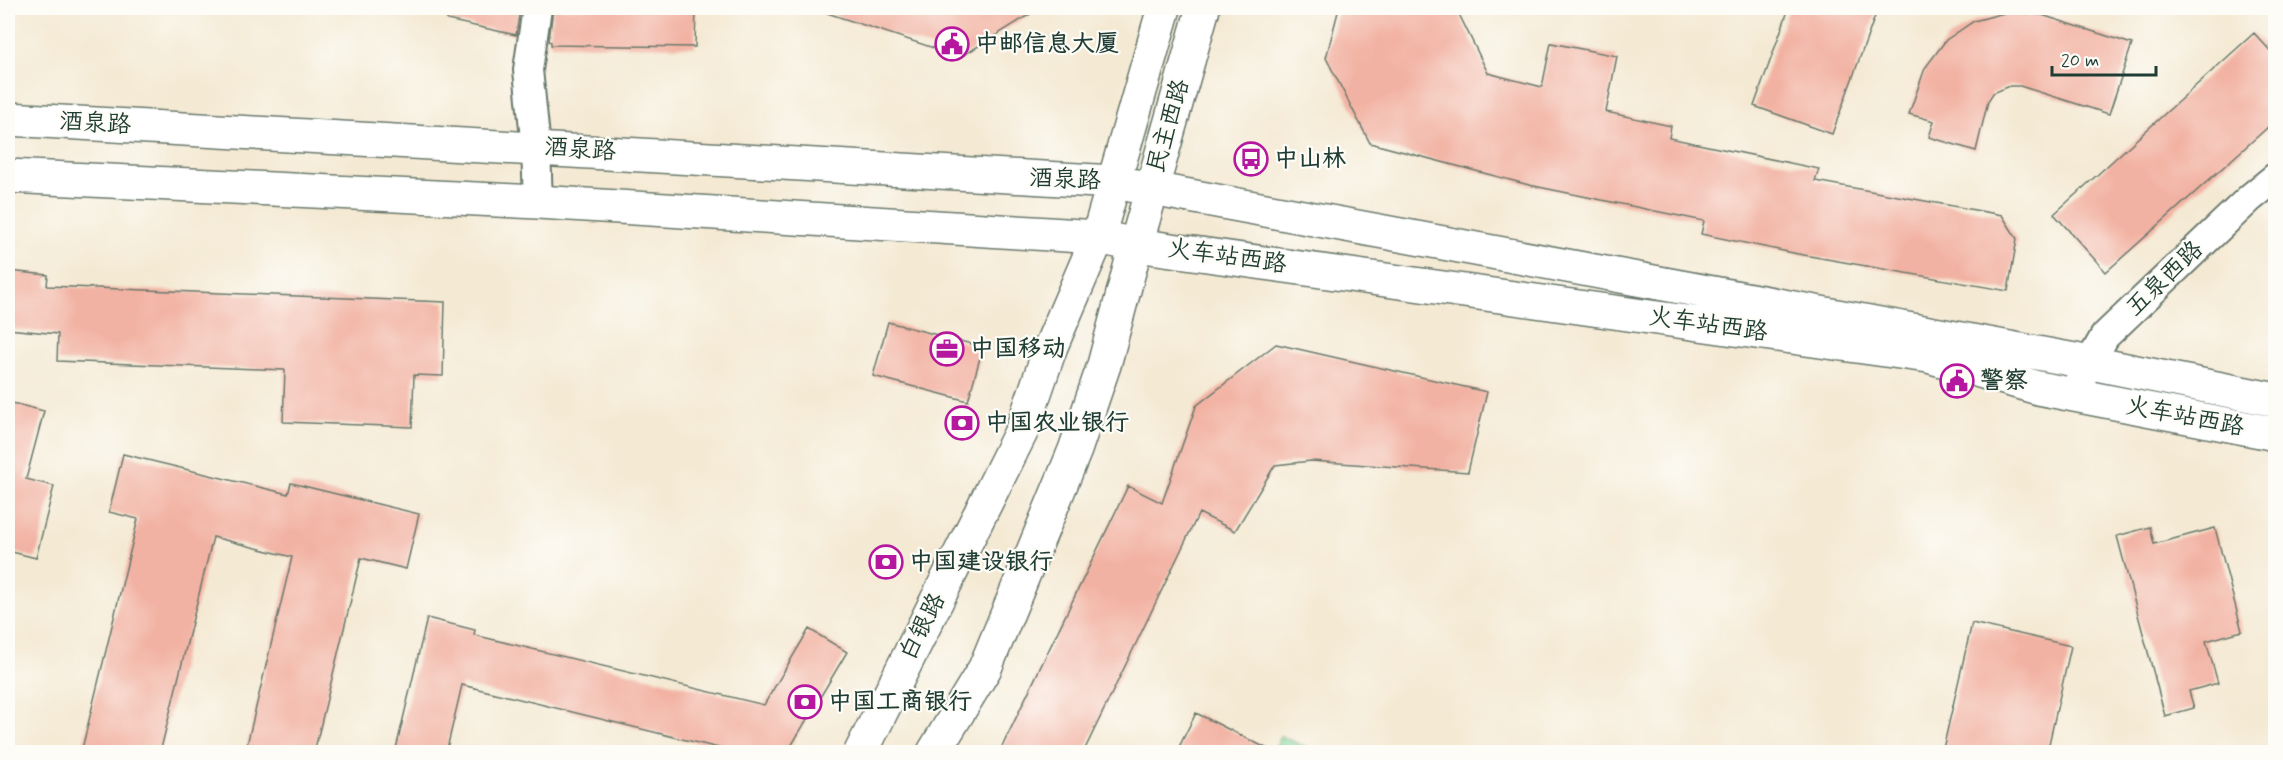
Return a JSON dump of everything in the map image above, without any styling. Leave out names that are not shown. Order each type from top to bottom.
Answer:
[{"type":"main road","name":"民主西路","points":[[1098,237],[1164,8]]},
{"type":"main road","name":"民主西路","points":[[1136,244],[1203,8]]},
{"type":"main road","name":"酒泉路","points":[[8,119],[1114,182],[1152,189]]},
{"type":"main road","points":[[8,176],[538,202],[1098,237],[1136,244],[1104,364],[1075,450],[985,668],[934,753]]},
{"type":"main road","name":"火车站西路","points":[[1152,189],[2091,363],[2276,400]]},
{"type":"main road","name":"白银路","points":[[861,753],[1022,430],[1051,346],[1098,237]]},
{"type":"main road","name":"火车站西路","points":[[1136,244],[1928,356],[2038,388],[2276,435]]},
{"type":"street","points":[[537,8],[528,70],[536,148],[538,202]]},
{"type":"street","name":"五泉西路","points":[[2072,394],[2105,336],[2250,198],[2276,177]]},
{"type":"green space","points":[[1281,736],[1316,752],[1274,752]]},
{"type":"building","points":[[448,8],[520,8],[516,35],[447,20]]},
{"type":"building","points":[[553,8],[696,8],[695,47],[551,45],[549,41]]},
{"type":"building","name":"中邮信息大厦","points":[[828,8],[1040,8],[961,57],[827,13]]},
{"type":"building","points":[[1339,8],[1456,8],[1488,73],[1542,87],[1551,43],[1617,56],[1606,112],[1671,126],[1669,138],[1819,169],[1815,181],[2002,215],[2017,239],[2008,291],[1798,254],[1701,234],[1704,221],[1529,185],[1370,143],[1326,58]]},
{"type":"building","points":[[1789,8],[1878,8],[1832,134],[1754,106]]},
{"type":"building","points":[[2008,12],[2042,15],[2132,44],[2109,114],[2020,86],[2010,86],[1993,93],[1988,101],[1976,151],[1929,137],[1934,121],[1909,114],[1925,68],[1946,40],[1974,21]]},
{"type":"building","points":[[2254,33],[2276,57],[2276,120],[2106,272],[2054,214]]},
{"type":"building","points":[[8,271],[48,275],[47,286],[445,302],[443,376],[414,375],[412,427],[283,422],[285,370],[57,361],[58,334],[8,329]]},
{"type":"building","points":[[888,322],[983,347],[968,401],[873,376]]},
{"type":"building","points":[[1276,344],[1487,392],[1468,472],[1311,461],[1275,465],[1235,531],[1199,513],[1083,753],[999,753],[1128,486],[1162,503],[1196,406]]},
{"type":"building","points":[[8,402],[44,411],[26,479],[54,486],[36,558],[8,551]]},
{"type":"building","points":[[123,454],[288,494],[291,483],[419,514],[406,569],[361,558],[314,753],[245,753],[292,557],[213,537],[160,753],[81,753],[138,519],[109,512]]},
{"type":"building","points":[[2150,527],[2154,544],[2215,528],[2242,631],[2206,641],[2218,683],[2189,691],[2194,708],[2165,716],[2117,536]]},
{"type":"building","points":[[427,618],[475,630],[474,635],[764,705],[809,629],[847,652],[787,753],[739,753],[462,685],[446,753],[395,753]]},
{"type":"building","points":[[1972,623],[2071,646],[2047,753],[1942,753]]},
{"type":"building","points":[[1196,713],[1276,753],[1176,753]]},
{"type":"place","name":"中邮信息大厦","points":[[952,44]]},
{"type":"place","name":"中山林","points":[[1251,159]]},
{"type":"place","name":"中国移动","points":[[947,349]]},
{"type":"place","name":"警察","points":[[1957,381]]},
{"type":"place","name":"中国农业银行","points":[[962,423]]},
{"type":"place","name":"中国建设银行","points":[[886,562]]},
{"type":"place","name":"中国工商银行","points":[[805,702]]}]
